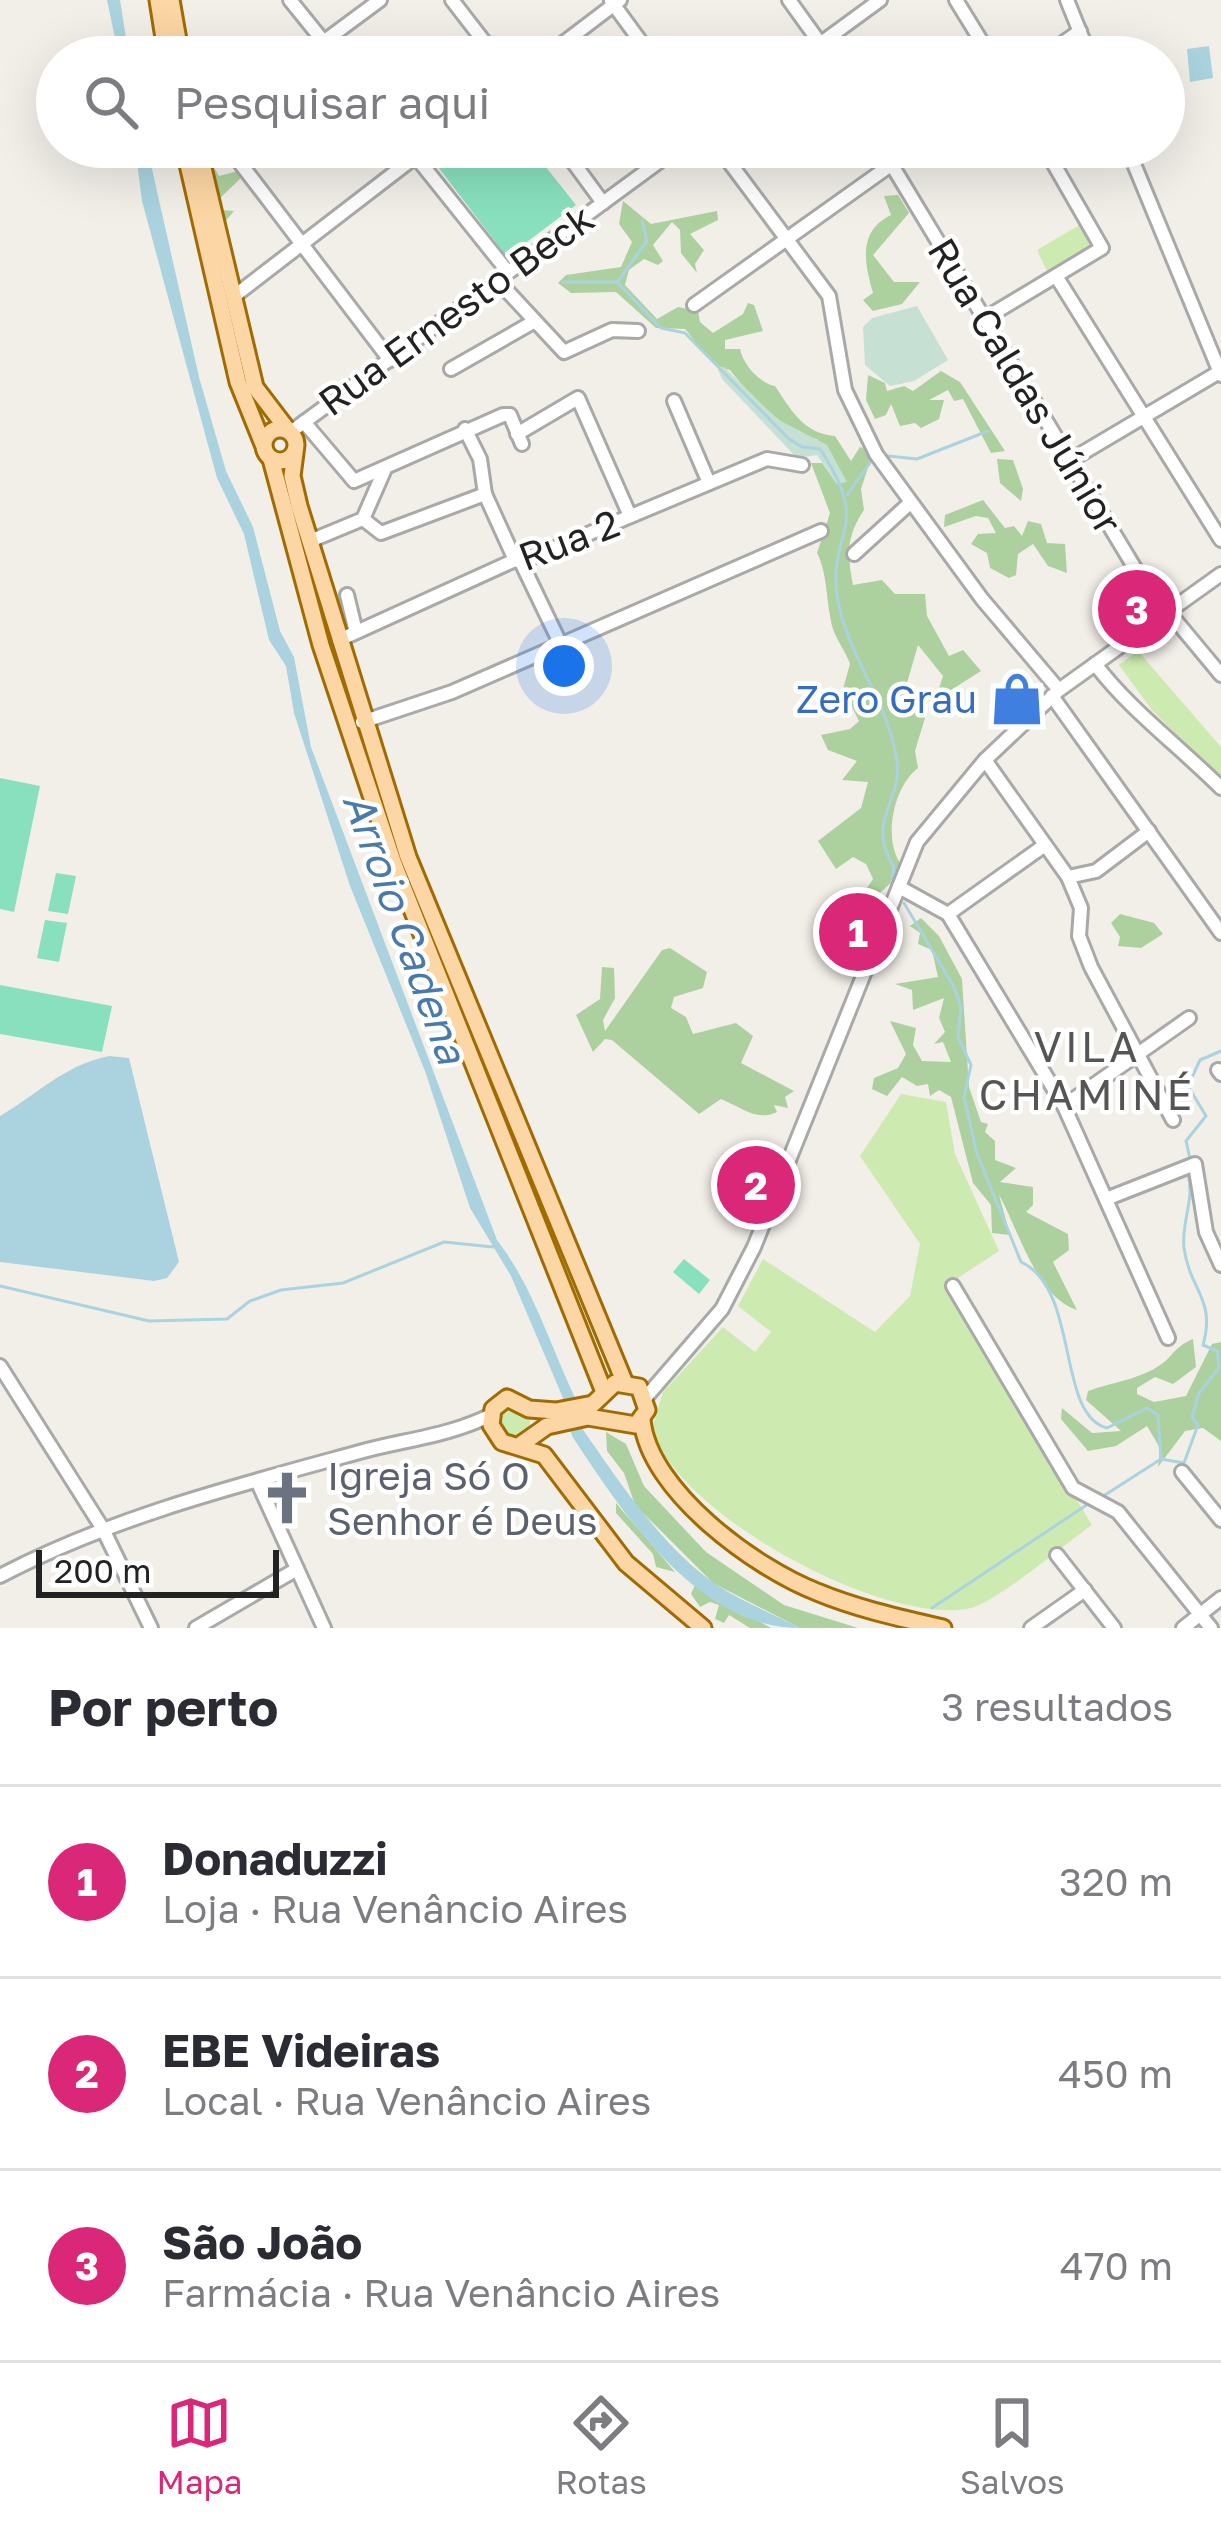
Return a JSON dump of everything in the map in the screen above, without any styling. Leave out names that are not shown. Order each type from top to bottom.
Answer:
[{"type":"main road","points":[[158,0],[164,36]]},
{"type":"main road","points":[[171,0],[177,36]]},
{"type":"main road","points":[[189,168],[238,382],[267,452],[333,686],[394,864],[595,1403],[609,1420],[632,1426],[642,1420]]},
{"type":"main road","points":[[203,168],[255,387],[294,427],[292,476],[362,722],[475,1028],[629,1382],[646,1397],[642,1420],[652,1455],[682,1495],[762,1562],[812,1591],[943,1628]]},
{"type":"main road","points":[[267,452],[294,427]]},
{"type":"main road","points":[[267,452],[295,452]]},
{"type":"main road","points":[[558,1417],[507,1398],[491,1414],[495,1435],[511,1446],[629,1382]]},
{"type":"main road","points":[[527,1439],[529,1409]]},
{"type":"main road","points":[[527,1439],[626,1563],[703,1628]]},
{"type":"street","points":[[290,0],[318,36]]},
{"type":"street","points":[[331,36],[380,0]]},
{"type":"street","points":[[452,0],[480,36]]},
{"type":"street","points":[[789,0],[817,36]]},
{"type":"street","points":[[831,36],[880,0]]},
{"type":"street","points":[[956,0],[978,36]]},
{"type":"street","points":[[1067,0],[1081,36]]},
{"type":"street","points":[[572,36],[615,2],[638,36]]},
{"type":"street","points":[[1072,36],[1079,31]]},
{"type":"street","points":[[244,168],[390,360]]},
{"type":"street","points":[[233,297],[393,168]]},
{"type":"street","points":[[424,168],[535,321],[564,352],[612,329],[638,331]]},
{"type":"street","points":[[577,168],[603,203]]},
{"type":"street","name":"Rua Ernesto Beck","points":[[294,427],[650,168]]},
{"type":"street","points":[[734,168],[829,296],[845,390],[879,456],[1055,693],[1221,933]]},
{"type":"street","points":[[694,304],[885,168]]},
{"type":"street","name":"Rua Caldas Júnior","points":[[893,168],[1165,614],[1221,674]]},
{"type":"street","points":[[984,319],[1102,248],[1056,168]]},
{"type":"street","points":[[1070,461],[1220,373],[1136,168]]},
{"type":"street","points":[[1056,276],[1221,540]]},
{"type":"street","points":[[452,369],[535,321]]},
{"type":"street","points":[[294,427],[354,482],[466,429],[507,415],[520,439],[578,398],[630,517]]},
{"type":"street","points":[[674,401],[710,483]]},
{"type":"street","points":[[466,429],[480,459],[485,494],[560,645]]},
{"type":"street","name":"Rua 2","points":[[339,640],[767,459],[802,465]]},
{"type":"street","points":[[310,541],[363,519],[384,471]]},
{"type":"street","points":[[363,519],[381,533],[485,494]]},
{"type":"street","points":[[854,554],[910,503]]},
{"type":"street","points":[[362,722],[452,692],[821,531]]},
{"type":"street","points":[[646,1397],[714,1318],[736,1283],[917,842],[985,760],[1055,693],[1221,574]]},
{"type":"street","points":[[347,595],[356,632]]},
{"type":"street","points":[[1095,664],[1125,703],[1153,719],[1221,788]]},
{"type":"street","points":[[985,760],[1068,877],[1081,908],[1079,936],[1090,967],[1173,1120]]},
{"type":"street","points":[[1068,877],[1096,871],[1149,831]]},
{"type":"street","points":[[948,914],[1045,845]]},
{"type":"street","points":[[899,887],[948,914],[1064,1106],[1168,1338]]},
{"type":"street","points":[[1064,1106],[1189,1018]]},
{"type":"street","points":[[1106,1199],[1195,1163],[1206,1232],[1221,1265]]},
{"type":"street","points":[[952,1286],[1073,1488],[1118,1512],[1211,1628]]},
{"type":"street","points":[[0,1366],[104,1529],[151,1628]]},
{"type":"street","points":[[629,1382],[659,1377]]},
{"type":"street","points":[[0,1576],[104,1529],[460,1430],[491,1414]]},
{"type":"street","points":[[460,1430],[495,1435]]},
{"type":"street","points":[[1183,1472],[1221,1520]]},
{"type":"street","points":[[258,1483],[324,1628]]},
{"type":"street","points":[[1058,1555],[1114,1628]]},
{"type":"street","points":[[196,1628],[297,1569]]},
{"type":"street","points":[[1031,1628],[1084,1590]]},
{"type":"street","points":[[1183,1628],[1221,1598]]},
{"type":"green space","points":[[210,168],[219,176],[238,171],[243,176],[218,200],[221,210],[234,211],[223,224]]},
{"type":"green space","points":[[439,168],[547,168],[576,205],[507,257]]},
{"type":"green space","points":[[898,195],[909,213],[873,255],[894,282],[920,282],[902,304],[873,311],[863,300],[873,293],[866,248],[873,230],[891,215],[884,196]]},
{"type":"green space","points":[[623,201],[651,224],[717,211],[718,220],[690,234],[704,250],[695,264],[697,273],[681,253],[680,230],[672,222],[653,245],[663,261],[658,265],[644,259],[629,270],[625,285],[657,319],[678,307],[698,311],[700,322],[713,333],[743,314],[748,303],[754,305],[763,331],[725,340],[725,349],[740,349],[753,372],[775,386],[799,419],[835,436],[851,461],[860,447],[873,452],[861,489],[864,510],[850,546],[853,585],[882,580],[895,594],[925,594],[927,616],[949,656],[963,650],[981,671],[951,690],[940,717],[932,710],[943,676],[918,645],[905,690],[925,718],[915,751],[918,768],[903,787],[894,812],[892,840],[900,863],[893,881],[871,901],[863,894],[873,879],[866,864],[853,857],[836,869],[818,841],[861,808],[868,782],[842,780],[857,761],[828,750],[821,735],[850,729],[859,721],[843,689],[850,664],[833,629],[817,553],[830,513],[811,463],[822,463],[837,484],[817,439],[793,430],[769,411],[730,370],[709,359],[685,329],[656,328],[616,292],[571,293],[558,283],[566,275],[621,267],[632,242],[619,224]]},
{"type":"green space","points":[[1083,223],[1093,250],[1048,273],[1037,250]]},
{"type":"green space","points":[[917,306],[948,360],[914,381],[890,386],[865,365],[863,327],[872,318]]},
{"type":"green space","points":[[724,367],[777,419],[827,445],[847,482],[837,484],[817,455],[797,458],[722,379],[718,369]]},
{"type":"green space","points":[[941,371],[960,382],[1005,451],[991,453],[963,399],[954,401],[948,390],[929,400],[944,400],[939,419],[921,428],[915,423],[900,426],[891,404],[886,415],[875,419],[866,400],[868,375],[885,383],[887,391],[904,386],[913,391]]},
{"type":"green space","points":[[997,459],[1013,460],[1023,489],[1021,501],[1000,483]]},
{"type":"green space","points":[[983,500],[1005,528],[1014,526],[1022,536],[1028,521],[1041,524],[1047,543],[1065,544],[1067,573],[1048,566],[1033,544],[1018,554],[1016,575],[1009,578],[990,568],[987,553],[971,544],[978,534],[996,533],[988,518],[976,516],[944,527],[945,515]]},
{"type":"green space","points":[[1138,651],[1221,747],[1221,779],[1152,710],[1119,665]]},
{"type":"green space","points":[[0,778],[40,786],[14,912],[0,909]]},
{"type":"green space","points":[[56,873],[76,876],[68,914],[48,911]]},
{"type":"green space","points":[[1120,914],[1154,923],[1163,934],[1141,948],[1118,946],[1120,937],[1111,923]]},
{"type":"green space","points":[[921,918],[939,936],[962,979],[969,1087],[981,1122],[988,1124],[985,1132],[995,1141],[995,1160],[1016,1168],[1000,1182],[1033,1187],[1033,1205],[1026,1212],[1068,1234],[1069,1250],[1053,1262],[1077,1310],[1063,1303],[1040,1277],[999,1195],[1010,1235],[992,1233],[991,1205],[973,1183],[951,1097],[939,1090],[930,1096],[928,1084],[917,1086],[902,1077],[887,1096],[872,1089],[874,1078],[898,1068],[906,1054],[890,1021],[916,1028],[913,1045],[922,1061],[951,1062],[943,1042],[934,1044],[945,1032],[939,1018],[944,998],[913,1010],[912,990],[895,984],[938,977],[932,950],[918,944],[920,933],[910,926]]},
{"type":"green space","points":[[45,920],[67,923],[59,962],[37,958]]},
{"type":"green space","points":[[670,948],[707,972],[703,988],[674,997],[671,1008],[686,1017],[693,1034],[736,1023],[753,1036],[741,1063],[794,1091],[785,1097],[788,1108],[774,1105],[777,1112],[763,1115],[721,1099],[699,1114],[612,1040],[605,1039],[593,1052],[576,1015],[600,999],[602,967],[614,968],[615,998],[603,1020],[605,1031],[662,950]]},
{"type":"green space","points":[[0,985],[112,1006],[102,1052],[0,1034]]},
{"type":"green space","points":[[901,1094],[946,1102],[955,1154],[999,1251],[946,1286],[1092,1525],[1014,1583],[971,1608],[934,1610],[889,1600],[839,1583],[789,1558],[700,1495],[669,1461],[652,1428],[663,1392],[723,1327],[755,1352],[771,1332],[738,1306],[763,1259],[875,1332],[910,1296],[920,1244],[860,1156]]},
{"type":"green space","points":[[684,1259],[710,1280],[699,1294],[673,1272]]},
{"type":"green space","points":[[1193,1339],[1196,1367],[1173,1384],[1155,1377],[1137,1388],[1137,1394],[1154,1402],[1186,1396],[1212,1344],[1221,1342],[1221,1441],[1203,1428],[1185,1431],[1158,1467],[1160,1448],[1147,1426],[1116,1446],[1088,1451],[1061,1419],[1062,1408],[1092,1433],[1121,1431],[1086,1400],[1088,1391],[1146,1373]]},
{"type":"green space","points":[[513,1405],[525,1410],[530,1422],[525,1434],[513,1439],[501,1434],[496,1422],[501,1410]]},
{"type":"green space","points":[[606,1432],[626,1444],[644,1486],[706,1552],[784,1605],[858,1628],[800,1628],[713,1583],[635,1505],[624,1473],[607,1451]]},
{"type":"green space","points":[[616,1503],[675,1572],[656,1567],[653,1554],[616,1513]]},
{"type":"green space","points":[[695,1585],[771,1628],[750,1628],[729,1615],[724,1623],[715,1619],[719,1605],[710,1602],[700,1607],[691,1594]]},
{"type":"water","points":[[107,0],[120,0],[126,36],[115,36]]},
{"type":"water","points":[[1209,46],[1213,78],[1190,82],[1187,49]]},
{"type":"water","name":"Arroio Cadena","points":[[138,168],[152,168],[199,377],[226,471],[253,527],[280,631],[294,657],[311,747],[497,1240],[532,1298],[577,1402],[566,1405],[511,1276],[470,1208],[425,1071],[350,886],[294,713],[286,666],[269,640],[244,534],[217,478],[142,201]]},
{"type":"water","points":[[109,1056],[129,1058],[179,1262],[167,1278],[154,1281],[0,1262],[0,1116],[65,1073]]},
{"type":"water","points":[[579,1424],[641,1511],[677,1551],[727,1591],[800,1628],[763,1623],[728,1609],[666,1560],[614,1498],[572,1436],[569,1426]]},
{"type":"waterway","points":[[618,281],[647,241],[642,221]]},
{"type":"waterway","points":[[563,282],[617,282],[661,328],[685,333],[788,438],[802,447],[820,449],[836,477],[846,516],[837,561],[839,606],[887,722],[897,762],[883,837],[894,867],[892,883]]},
{"type":"waterway","points":[[879,455],[917,459],[988,431]]},
{"type":"waterway","points":[[847,495],[872,460]]},
{"type":"waterway","points":[[904,903],[954,987],[961,1007],[958,1037],[971,1065],[964,1097],[977,1154],[1021,1262],[1040,1276],[1052,1298],[1080,1400],[1091,1418],[1107,1428],[1147,1408],[1158,1415],[1161,1459]]},
{"type":"waterway","points":[[1190,1159],[1186,1141],[1206,1116],[1188,1086],[1200,1060],[1221,1051]]},
{"type":"waterway","points":[[1105,1495],[1161,1459],[1184,1463],[1198,1425],[1192,1417],[1199,1393],[1219,1368],[1217,1351],[1203,1345],[1204,1305],[1184,1248],[1188,1174]]},
{"type":"waterway","points":[[0,1286],[149,1321],[227,1319],[250,1301],[281,1290],[343,1283],[444,1242],[493,1247]]},
{"type":"waterway","points":[[932,1608],[1088,1504]]},
{"type":"place","name":"São João","points":[[1137,609]]},
{"type":"place","name":"Zero Grau","points":[[1017,699]]},
{"type":"place","name":"Donaduzzi","points":[[858,932]]},
{"type":"place","name":"EBE Videiras","points":[[756,1185]]},
{"type":"place","name":"Igreja Só O Senhor é Deus","points":[[287,1498]]},
{"type":"district","name":"VILA CHAMINÉ","points":[[1087,1071]]}]
